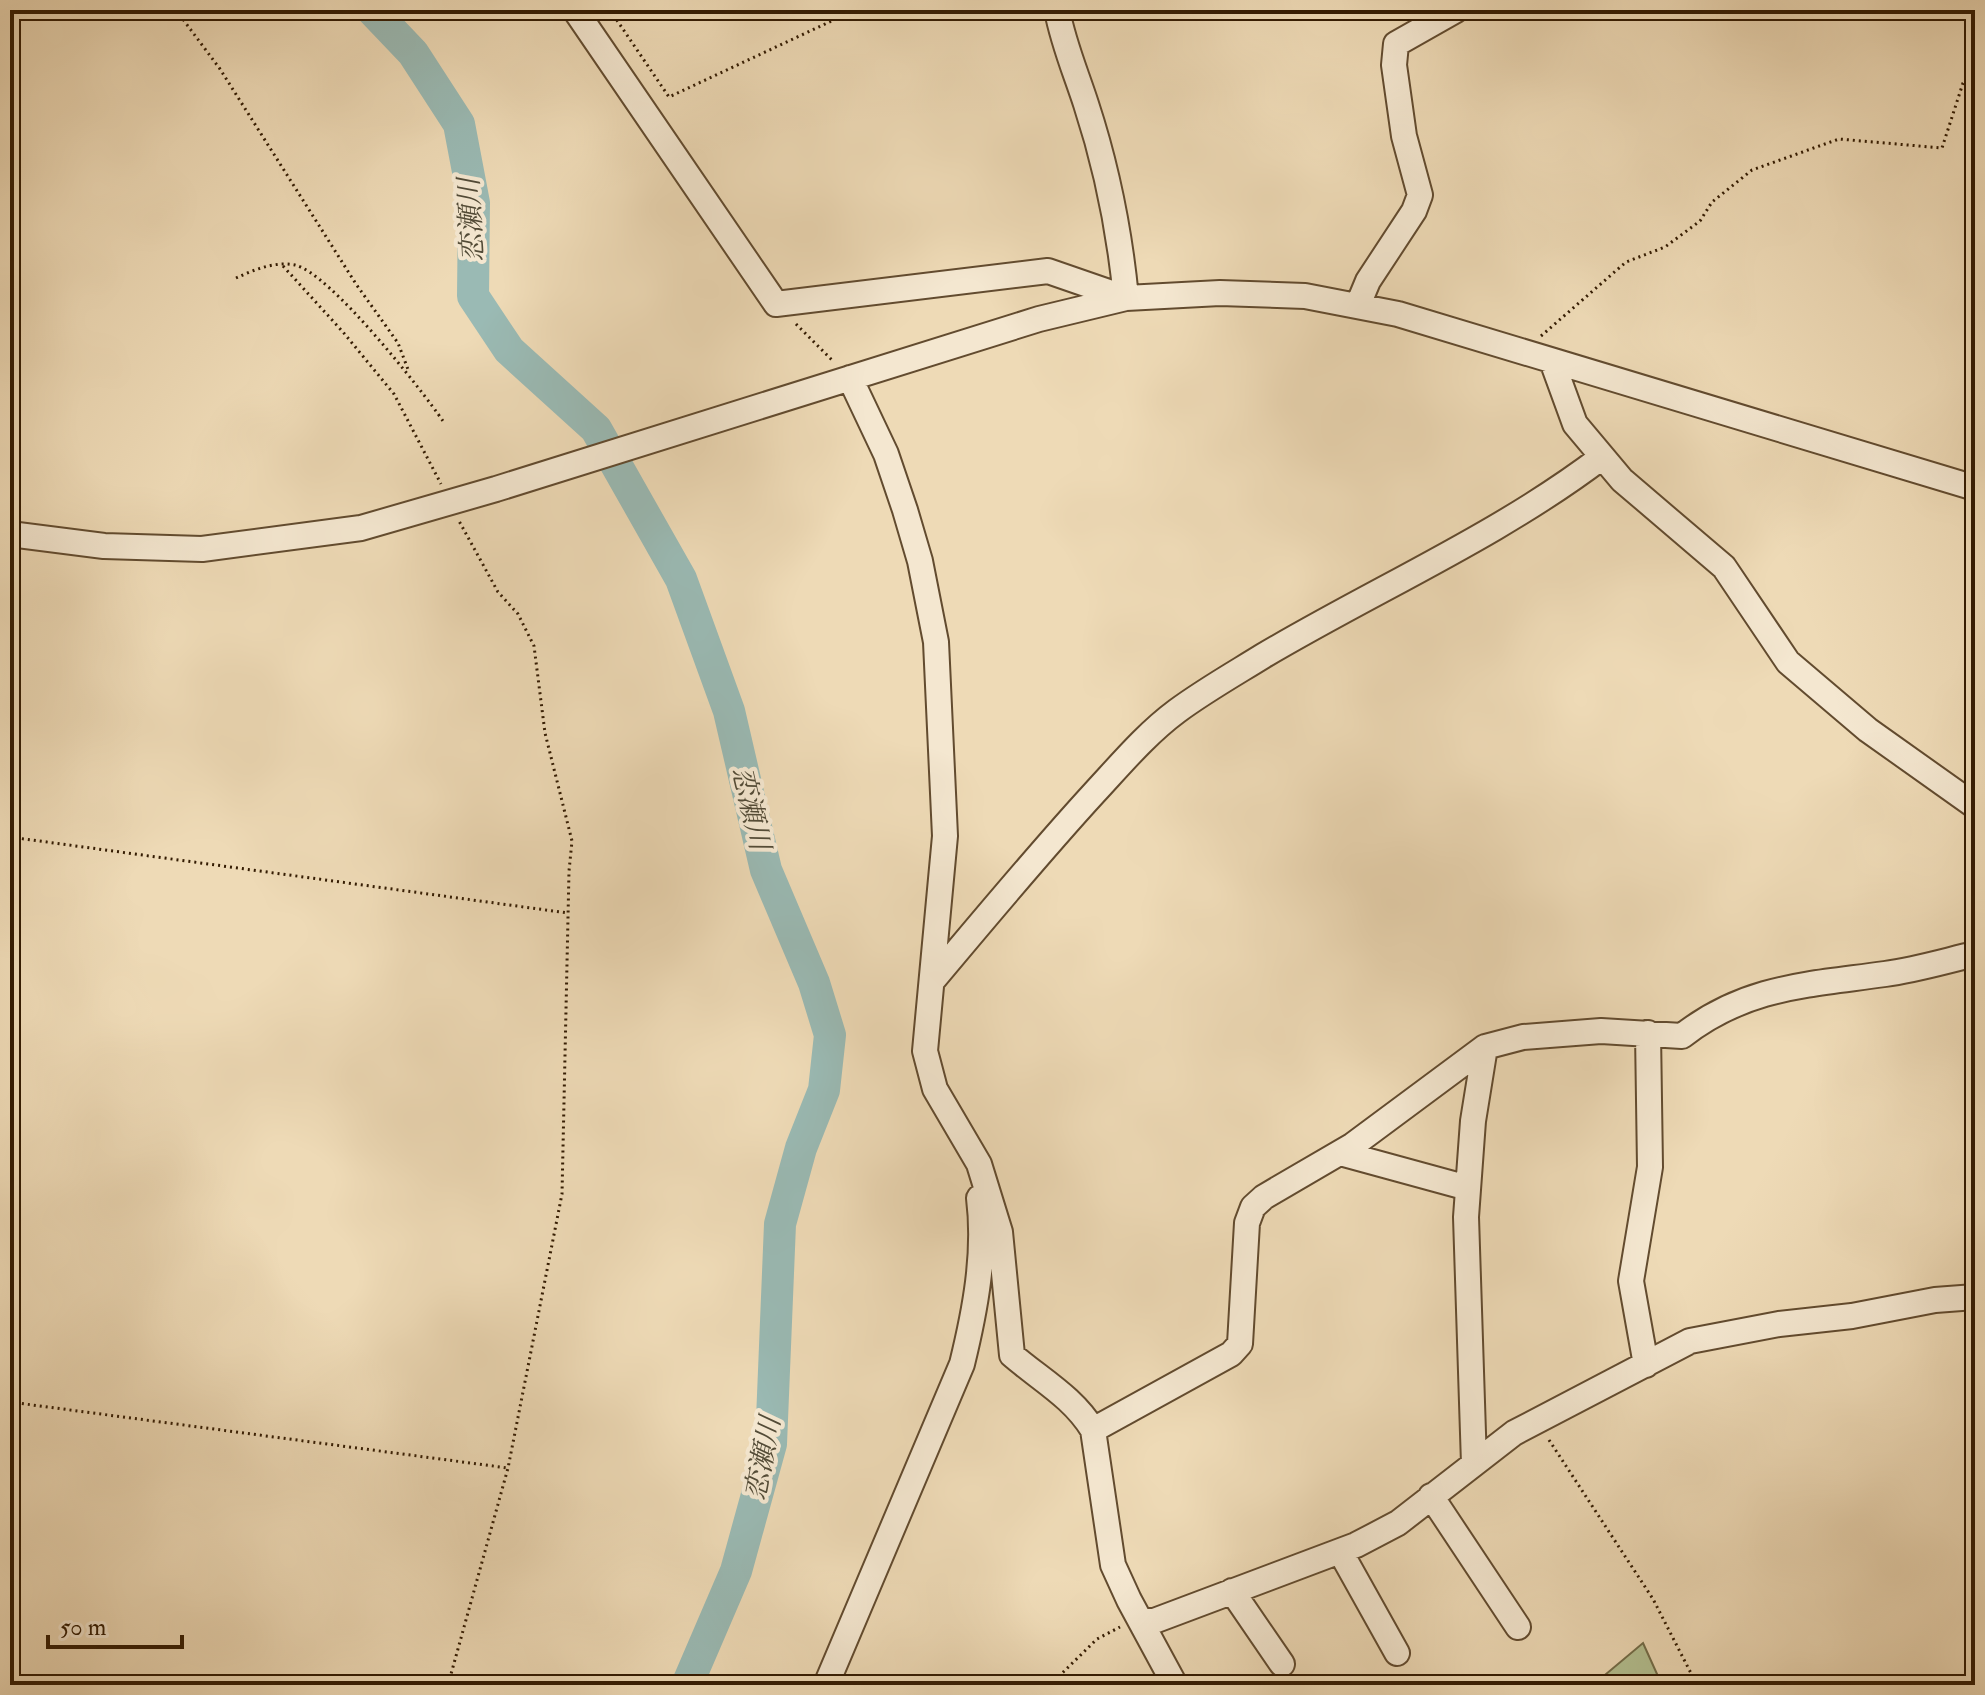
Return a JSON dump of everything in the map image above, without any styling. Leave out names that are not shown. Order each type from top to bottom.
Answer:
[{"type":"street","points":[[575,10],[776,304],[1048,271],[1126,298]]},
{"type":"street","points":[[1057,10],[1062,37],[1087,107],[1121,246],[1126,298]]},
{"type":"street","points":[[1358,305],[1368,281],[1414,211],[1420,195],[1404,136],[1394,65],[1396,44],[1456,10]]},
{"type":"street","points":[[10,534],[104,546],[202,549],[361,528],[496,489],[1039,319],[1126,298],[1220,293],[1305,296],[1398,314],[1975,488]]},
{"type":"street","points":[[1552,361],[1575,424],[1622,480],[1724,567],[1788,662],[1868,730],[1975,806]]},
{"type":"street","points":[[850,378],[886,454],[905,510],[920,561],[936,642],[945,836],[925,1051],[935,1089],[979,1164],[1000,1232],[1012,1355],[1071,1401],[1093,1430],[1113,1565],[1175,1685]]},
{"type":"street","points":[[933,980],[1050,840],[1138,746],[1174,713],[1296,637],[1485,534],[1602,457]]},
{"type":"street","points":[[1093,1430],[1231,1354],[1240,1344],[1247,1223],[1253,1207],[1264,1197],[1340,1153],[1485,1047],[1523,1037],[1601,1031],[1682,1036],[1707,1016],[1734,1003],[1775,991],[1889,974],[1975,954]]},
{"type":"street","points":[[1646,1365],[1631,1281],[1650,1167],[1648,1033]]},
{"type":"street","points":[[1474,1464],[1467,1311],[1468,1188],[1473,1121],[1485,1047]]},
{"type":"street","points":[[1340,1153],[1468,1188]]},
{"type":"street","points":[[826,1685],[962,1364],[975,1311],[982,1223],[977,1179],[979,1164]]},
{"type":"street","points":[[1142,1621],[1154,1621],[1340,1551],[1387,1530],[1514,1433],[1690,1341],[1779,1324],[1852,1316],[1935,1300],[1975,1297]]},
{"type":"street","points":[[1431,1496],[1518,1627]]},
{"type":"street","points":[[1340,1551],[1397,1653]]},
{"type":"street","points":[[1232,1591],[1282,1664]]},
{"type":"path","points":[[176,10],[220,69],[356,284],[398,343],[409,372]]},
{"type":"path","points":[[610,10],[669,97],[855,10]]},
{"type":"path","points":[[1523,352],[1626,262],[1665,247],[1700,221],[1712,202],[1752,170],[1839,139],[1942,148],[1963,83],[1975,69]]},
{"type":"path","points":[[236,278],[261,266],[296,265],[321,279],[409,372],[443,421]]},
{"type":"path","points":[[283,266],[394,394],[441,484]]},
{"type":"path","points":[[776,304],[850,378]]},
{"type":"path","points":[[448,1685],[508,1468],[562,1194],[572,841],[545,733],[534,646],[518,614],[498,592],[459,521]]},
{"type":"path","points":[[10,837],[568,913]]},
{"type":"path","points":[[10,1402],[508,1468]]},
{"type":"path","points":[[1545,1432],[1653,1599],[1697,1685]]},
{"type":"path","points":[[1050,1685],[1097,1639],[1128,1623],[1142,1621]]},
{"type":"green space","points":[[1643,1643],[1662,1685],[1593,1685]]},
{"type":"waterway","name":"恋瀬川","points":[[372,10],[413,53],[459,124],[474,203],[473,296],[509,350],[596,429],[681,579],[729,711],[766,870],[814,983],[830,1035],[824,1090],[801,1148],[780,1224],[771,1444],[736,1571],[687,1685]]}]
